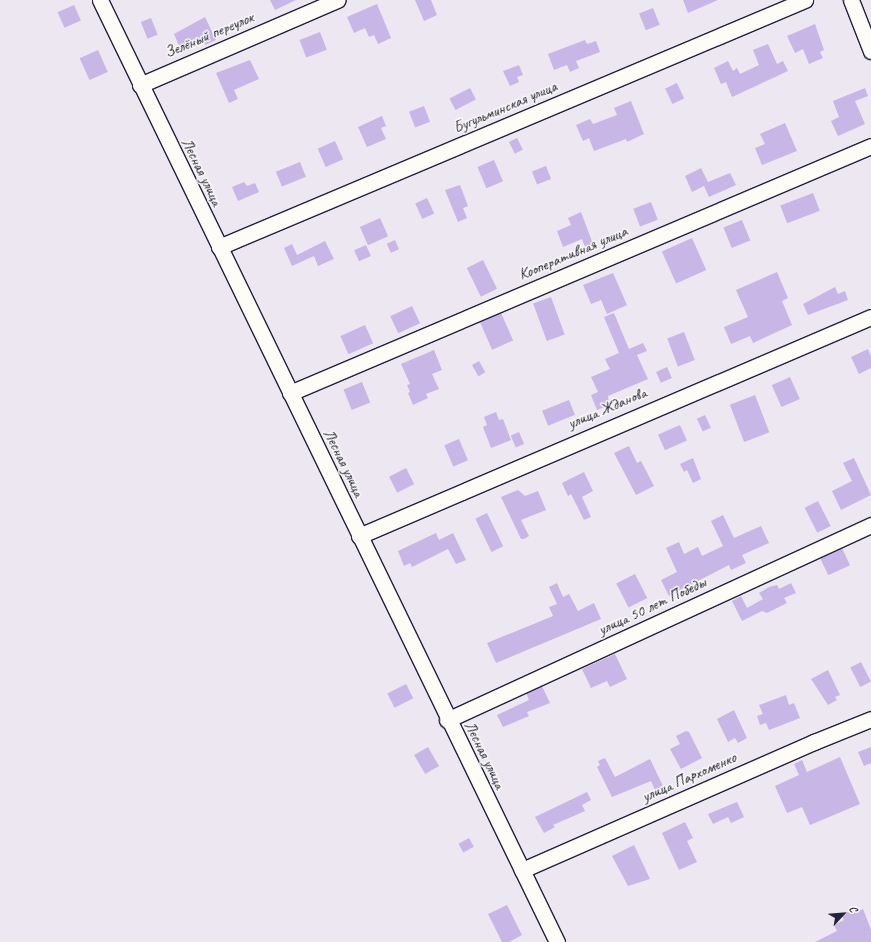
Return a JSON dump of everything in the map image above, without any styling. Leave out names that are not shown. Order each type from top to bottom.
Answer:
[{"type":"street","name":"Лесная улица","points":[[100,0],[447,720],[557,942]]},
{"type":"street","name":"Зелёный переулок","points":[[140,85],[337,0]]},
{"type":"street","name":"Бугульминская улица","points":[[219,247],[805,0]]},
{"type":"street","points":[[851,0],[871,51]]},
{"type":"street","name":"Кооперативная улица","points":[[290,393],[871,146]]},
{"type":"street","name":"улица Жданова","points":[[359,536],[871,317]]},
{"type":"street","name":"улица 50 лет Победы","points":[[447,720],[871,525]]},
{"type":"street","name":"улица Пархоменко","points":[[522,870],[814,742],[871,719]]},
{"type":"building","points":[[270,0],[296,0],[275,10]]},
{"type":"building","points":[[415,0],[431,0],[437,15],[424,21]]},
{"type":"building","points":[[683,0],[718,0],[688,13]]},
{"type":"building","points":[[377,4],[391,38],[378,44],[374,35],[369,37],[365,28],[354,33],[347,17]]},
{"type":"building","points":[[74,5],[81,21],[64,28],[58,12]]},
{"type":"building","points":[[653,8],[660,25],[646,30],[639,14]]},
{"type":"building","points":[[205,17],[216,40],[205,45],[202,38],[180,48],[174,34]]},
{"type":"building","points":[[151,18],[158,35],[148,39],[141,22]]},
{"type":"building","points":[[815,24],[824,50],[820,52],[823,58],[809,64],[803,49],[795,53],[787,36]]},
{"type":"building","points":[[320,32],[327,50],[306,58],[299,40]]},
{"type":"building","points":[[585,40],[587,44],[596,41],[600,52],[576,61],[579,68],[570,72],[567,65],[554,70],[548,54]]},
{"type":"building","points":[[768,44],[777,64],[783,61],[788,71],[732,97],[726,82],[721,84],[714,68],[728,61],[733,71],[737,68],[740,74],[759,65],[753,50]]},
{"type":"building","points":[[98,50],[108,72],[89,80],[80,58]]},
{"type":"building","points":[[250,60],[259,79],[234,90],[238,99],[229,103],[216,73]]},
{"type":"building","points":[[519,65],[523,75],[517,77],[519,82],[510,86],[503,71]]},
{"type":"building","points":[[677,83],[684,98],[672,104],[665,88]]},
{"type":"building","points":[[470,88],[476,100],[455,110],[450,98]]},
{"type":"building","points":[[865,88],[868,96],[855,101],[865,124],[838,136],[831,121],[839,117],[833,101]]},
{"type":"building","points":[[631,101],[644,134],[627,142],[626,139],[594,151],[589,138],[583,141],[576,125],[590,119],[593,124],[617,115],[614,108]]},
{"type":"building","points":[[424,106],[430,122],[415,128],[409,112]]},
{"type":"building","points":[[382,116],[386,126],[381,128],[386,139],[367,147],[358,127]]},
{"type":"building","points":[[785,123],[797,151],[762,165],[755,148],[765,144],[760,134]]},
{"type":"building","points":[[517,138],[523,150],[515,154],[509,142]]},
{"type":"building","points":[[335,141],[343,159],[326,167],[318,149]]},
{"type":"building","points":[[494,160],[503,181],[486,188],[477,167]]},
{"type":"building","points":[[300,162],[306,177],[282,187],[276,172]]},
{"type":"building","points":[[546,166],[551,179],[537,184],[532,171]]},
{"type":"building","points":[[701,168],[708,182],[730,173],[736,185],[709,197],[704,186],[692,192],[685,176]]},
{"type":"building","points":[[244,182],[247,186],[255,183],[259,192],[238,201],[232,187]]},
{"type":"building","points":[[460,185],[468,206],[463,208],[467,218],[458,222],[445,190]]},
{"type":"building","points":[[813,193],[820,211],[787,223],[780,206]]},
{"type":"building","points":[[427,198],[434,213],[422,219],[415,203]]},
{"type":"building","points":[[651,202],[658,220],[640,227],[633,209]]},
{"type":"building","points":[[581,212],[593,244],[585,247],[582,239],[563,247],[557,231],[571,225],[568,218]]},
{"type":"building","points":[[380,218],[388,236],[368,245],[360,227]]},
{"type":"building","points":[[742,220],[750,240],[732,248],[723,227]]},
{"type":"building","points":[[692,238],[706,270],[676,283],[662,251]]},
{"type":"building","points":[[395,240],[399,249],[391,253],[387,244]]},
{"type":"building","points":[[325,241],[334,259],[318,266],[314,256],[292,266],[284,248],[292,244],[297,255]]},
{"type":"building","points":[[366,245],[371,256],[359,261],[354,250]]},
{"type":"building","points":[[483,260],[497,289],[481,297],[467,268]]},
{"type":"building","points":[[777,272],[788,298],[782,301],[792,325],[753,343],[750,336],[731,344],[724,327],[748,317],[736,290]]},
{"type":"building","points":[[613,273],[627,305],[607,314],[601,300],[591,304],[583,285]]},
{"type":"building","points":[[835,287],[838,294],[845,291],[848,300],[808,315],[803,304]]},
{"type":"building","points":[[551,297],[565,335],[547,341],[533,303]]},
{"type":"building","points":[[412,306],[420,323],[398,333],[390,316]]},
{"type":"building","points":[[501,313],[513,340],[492,350],[480,322]]},
{"type":"building","points":[[614,313],[629,349],[643,343],[647,351],[637,355],[648,379],[608,396],[609,405],[597,410],[591,395],[598,392],[591,377],[610,369],[605,359],[619,353],[604,317]]},
{"type":"building","points":[[365,325],[373,343],[348,354],[340,336]]},
{"type":"building","points":[[684,332],[695,360],[678,366],[667,338]]},
{"type":"building","points":[[868,349],[871,356],[871,368],[859,374],[851,357]]},
{"type":"building","points":[[434,350],[442,370],[432,374],[439,389],[426,394],[428,398],[413,405],[408,393],[410,392],[407,385],[410,384],[401,364]]},
{"type":"building","points":[[479,361],[485,372],[478,376],[472,365]]},
{"type":"building","points":[[667,367],[672,378],[661,383],[656,372]]},
{"type":"building","points":[[790,377],[800,399],[781,407],[772,385]]},
{"type":"building","points":[[362,382],[370,402],[352,410],[343,389]]},
{"type":"building","points":[[755,395],[769,432],[744,442],[730,405]]},
{"type":"building","points":[[569,400],[575,415],[548,426],[542,411]]},
{"type":"building","points":[[496,412],[499,420],[503,419],[511,440],[491,448],[483,427],[487,425],[484,417]]},
{"type":"building","points":[[705,415],[711,428],[703,431],[697,419]]},
{"type":"building","points":[[680,425],[687,441],[665,450],[658,435]]},
{"type":"building","points":[[519,432],[524,444],[516,447],[511,436]]},
{"type":"building","points":[[459,439],[468,460],[453,466],[444,445]]},
{"type":"building","points":[[629,446],[637,463],[641,461],[654,486],[636,495],[614,453]]},
{"type":"building","points":[[693,458],[701,479],[693,483],[687,470],[684,472],[680,464]]},
{"type":"building","points":[[854,458],[871,495],[841,510],[832,491],[852,481],[843,463]]},
{"type":"building","points":[[406,468],[414,484],[397,493],[389,477]]},
{"type":"building","points":[[584,472],[593,491],[582,497],[591,517],[584,520],[571,494],[568,496],[562,483]]},
{"type":"building","points":[[518,490],[525,496],[538,491],[546,510],[521,520],[529,536],[524,539],[521,539],[501,497]]},
{"type":"building","points":[[818,501],[831,526],[817,533],[805,508]]},
{"type":"building","points":[[487,513],[503,546],[492,552],[475,519]]},
{"type":"building","points":[[723,515],[734,538],[761,526],[769,543],[742,555],[746,563],[731,570],[729,565],[669,596],[661,580],[677,572],[666,548],[679,542],[684,554],[698,547],[702,556],[723,546],[711,521]]},
{"type":"building","points":[[436,533],[439,540],[453,533],[466,560],[456,564],[448,549],[412,567],[410,563],[404,566],[398,551]]},
{"type":"building","points":[[842,548],[850,565],[828,575],[820,558]]},
{"type":"building","points":[[635,574],[647,598],[629,608],[616,584]]},
{"type":"building","points":[[557,583],[563,597],[569,594],[578,611],[594,603],[601,619],[496,663],[487,643],[553,616],[549,607],[557,604],[549,587]]},
{"type":"building","points":[[791,583],[796,593],[784,598],[787,603],[767,613],[762,611],[742,621],[732,601],[741,596],[747,608],[763,599],[759,593],[769,587],[777,585],[779,589]]},
{"type":"building","points":[[615,654],[627,679],[610,687],[607,681],[591,688],[582,669]]},
{"type":"building","points":[[861,662],[871,682],[860,687],[850,667]]},
{"type":"building","points":[[828,670],[840,695],[835,697],[837,700],[828,705],[811,679]]},
{"type":"building","points":[[406,684],[413,698],[395,708],[387,694]]},
{"type":"building","points":[[542,686],[550,703],[527,712],[529,716],[503,727],[497,715],[529,700],[526,693]]},
{"type":"building","points":[[786,695],[789,705],[794,703],[800,718],[769,730],[766,723],[760,725],[757,716],[763,714],[759,705]]},
{"type":"building","points":[[734,710],[747,738],[738,743],[735,738],[728,742],[717,719]]},
{"type":"building","points":[[686,731],[689,732],[702,758],[681,769],[670,749],[680,744],[676,736]]},
{"type":"building","points":[[428,747],[439,766],[425,774],[414,755]]},
{"type":"building","points":[[871,747],[871,763],[864,766],[858,752]]},
{"type":"building","points":[[840,757],[860,804],[810,825],[802,807],[787,813],[775,786],[799,775],[794,764],[802,760],[807,772]]},
{"type":"building","points":[[605,758],[615,777],[650,759],[663,786],[655,790],[651,781],[612,797],[597,767],[600,765],[598,761]]},
{"type":"building","points":[[587,792],[591,800],[582,805],[585,811],[553,825],[555,827],[544,833],[535,817]]},
{"type":"building","points":[[737,802],[744,817],[731,823],[728,817],[713,824],[708,814]]},
{"type":"building","points":[[685,822],[693,838],[687,841],[697,862],[679,870],[662,833]]},
{"type":"building","points":[[469,838],[474,847],[463,853],[459,844]]},
{"type":"building","points":[[634,845],[650,879],[628,886],[612,856]]},
{"type":"building","points":[[507,905],[522,935],[509,942],[502,942],[488,914]]},
{"type":"building","points":[[853,909],[855,913],[863,909],[871,930],[871,942],[815,942],[837,931],[834,925],[844,920],[841,915]]}]
